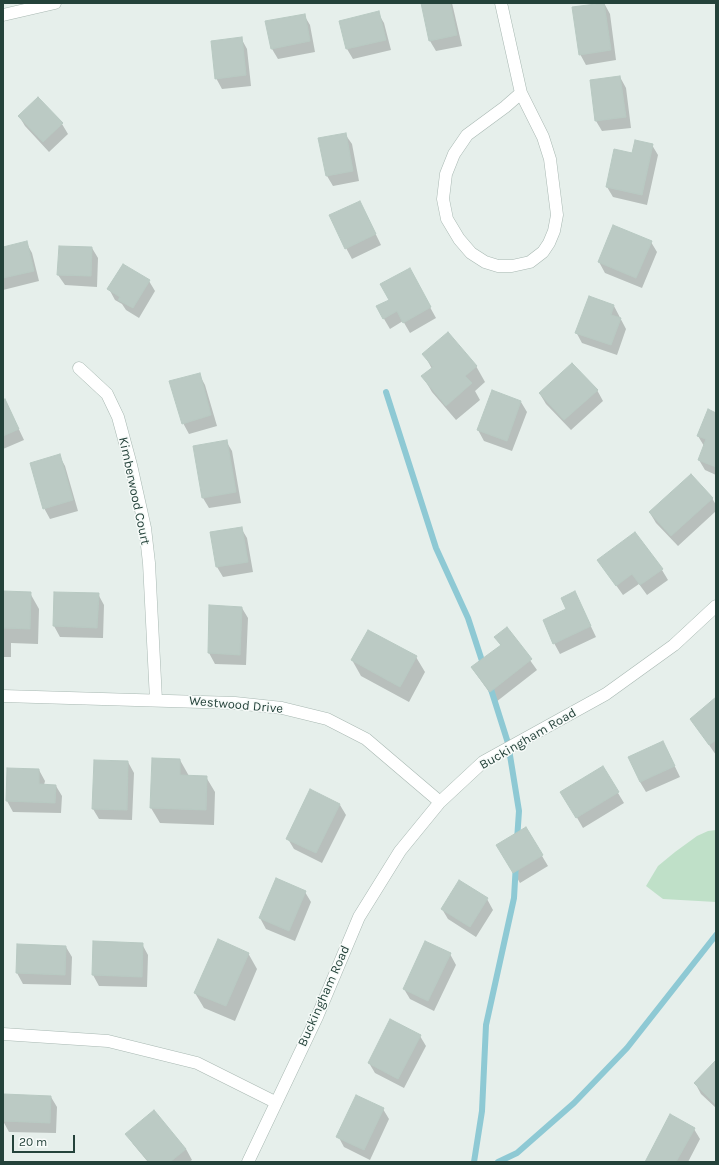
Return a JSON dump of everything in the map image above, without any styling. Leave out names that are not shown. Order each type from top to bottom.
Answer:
[{"type":"street","points":[[3,15],[55,3]]},
{"type":"street","points":[[502,3],[521,92],[544,137],[550,158],[557,215],[554,231],[543,252],[530,262],[512,266],[498,266],[485,262],[471,253],[459,239],[447,218],[443,199],[446,174],[454,154],[467,135],[505,107],[521,92]]},
{"type":"street","name":"Kimberwood Court","points":[[79,368],[108,394],[118,417],[136,489],[145,528],[149,563],[156,700]]},
{"type":"street","name":"Buckingham Road","points":[[248,1162],[316,1017],[359,917],[400,851],[440,802],[483,762],[606,694],[674,645],[716,606]]},
{"type":"street","name":"Westwood Drive","points":[[3,696],[235,703],[282,708],[327,719],[366,739],[440,802]]},
{"type":"street","points":[[3,1034],[108,1041],[197,1064],[275,1102]]},
{"type":"green space","points":[[716,830],[716,902],[663,899],[646,886],[658,866],[675,852],[697,836],[708,831]]},
{"type":"building","points":[[421,3],[450,3],[457,35],[429,41]]},
{"type":"building","points":[[604,3],[611,50],[579,55],[572,7]]},
{"type":"building","points":[[379,11],[386,40],[346,49],[339,21]]},
{"type":"building","points":[[305,14],[310,41],[271,49],[265,21]]},
{"type":"building","points":[[242,37],[246,75],[215,79],[211,41]]},
{"type":"building","points":[[620,76],[626,117],[595,121],[590,80]]},
{"type":"building","points":[[38,97],[63,123],[43,142],[18,116]]},
{"type":"building","points":[[346,133],[353,171],[326,176],[318,138]]},
{"type":"building","points":[[635,140],[653,144],[642,195],[606,187],[614,149],[632,153]]},
{"type":"building","points":[[360,201],[376,234],[345,249],[329,215]]},
{"type":"building","points":[[613,225],[652,241],[636,278],[598,262]]},
{"type":"building","points":[[27,241],[34,271],[3,278],[3,247]]},
{"type":"building","points":[[59,246],[92,247],[91,276],[57,275]]},
{"type":"building","points":[[123,264],[150,280],[133,308],[118,300],[120,297],[107,289]]},
{"type":"building","points":[[410,268],[431,307],[403,323],[397,311],[383,319],[376,306],[389,300],[380,284]]},
{"type":"building","points":[[589,296],[614,305],[611,315],[621,318],[611,345],[575,333]]},
{"type":"building","points":[[448,332],[477,366],[465,376],[472,383],[446,406],[421,376],[433,367],[422,354]]},
{"type":"building","points":[[572,363],[598,390],[564,420],[539,393]]},
{"type":"building","points":[[200,373],[211,415],[182,424],[169,381]]},
{"type":"building","points":[[492,390],[521,401],[507,441],[477,430]]},
{"type":"building","points":[[5,399],[19,429],[3,436],[3,400]]},
{"type":"building","points":[[708,409],[716,413],[716,467],[698,460],[706,439],[697,436]]},
{"type":"building","points":[[227,440],[236,492],[202,498],[193,446]]},
{"type":"building","points":[[60,454],[73,500],[43,509],[30,463]]},
{"type":"building","points":[[691,474],[713,498],[671,536],[649,512]]},
{"type":"building","points":[[242,527],[248,562],[216,567],[210,532]]},
{"type":"building","points":[[635,532],[663,569],[640,585],[632,574],[616,586],[597,560]]},
{"type":"building","points":[[3,591],[31,592],[30,629],[3,628]]},
{"type":"building","points":[[575,591],[591,626],[553,644],[543,620],[566,609],[561,598]]},
{"type":"building","points":[[54,592],[99,593],[97,628],[53,626]]},
{"type":"building","points":[[209,605],[242,607],[240,655],[208,653]]},
{"type":"building","points":[[507,627],[532,659],[490,692],[471,667],[501,645],[494,637]]},
{"type":"building","points":[[368,630],[417,656],[400,687],[351,660]]},
{"type":"building","points":[[716,697],[716,740],[709,745],[690,719]]},
{"type":"building","points":[[663,741],[675,766],[640,782],[628,757]]},
{"type":"building","points":[[152,758],[180,759],[180,775],[207,776],[206,810],[150,808]]},
{"type":"building","points":[[94,760],[128,761],[127,810],[92,809]]},
{"type":"building","points":[[603,766],[619,792],[576,818],[560,792]]},
{"type":"building","points":[[7,768],[39,769],[39,784],[56,785],[55,803],[6,801]]},
{"type":"building","points":[[310,789],[340,804],[316,853],[286,839]]},
{"type":"building","points":[[526,827],[543,855],[513,873],[496,845]]},
{"type":"building","points":[[276,878],[306,891],[289,931],[259,918]]},
{"type":"building","points":[[459,880],[488,898],[470,927],[441,909]]},
{"type":"building","points":[[218,939],[249,953],[226,1006],[194,993]]},
{"type":"building","points":[[93,941],[143,943],[142,977],[92,975]]},
{"type":"building","points":[[425,941],[451,953],[428,1001],[403,989]]},
{"type":"building","points":[[17,944],[66,946],[65,975],[16,973]]},
{"type":"building","points":[[390,1019],[421,1035],[398,1079],[368,1063]]},
{"type":"building","points":[[716,1060],[716,1105],[694,1083]]},
{"type":"building","points":[[3,1094],[51,1096],[50,1123],[3,1121]]},
{"type":"building","points":[[356,1095],[384,1108],[364,1150],[336,1137]]},
{"type":"building","points":[[154,1110],[186,1149],[170,1162],[149,1162],[125,1134]]},
{"type":"building","points":[[670,1114],[695,1128],[676,1162],[645,1162]]},
{"type":"waterway","points":[[386,392],[436,548],[468,618],[484,667]]},
{"type":"waterway","points":[[489,683],[508,743],[519,811],[517,840]]},
{"type":"waterway","points":[[474,1162],[482,1111],[486,1025],[514,898],[516,863]]},
{"type":"waterway","points":[[498,1162],[517,1153],[574,1103],[627,1048],[716,935]]}]
